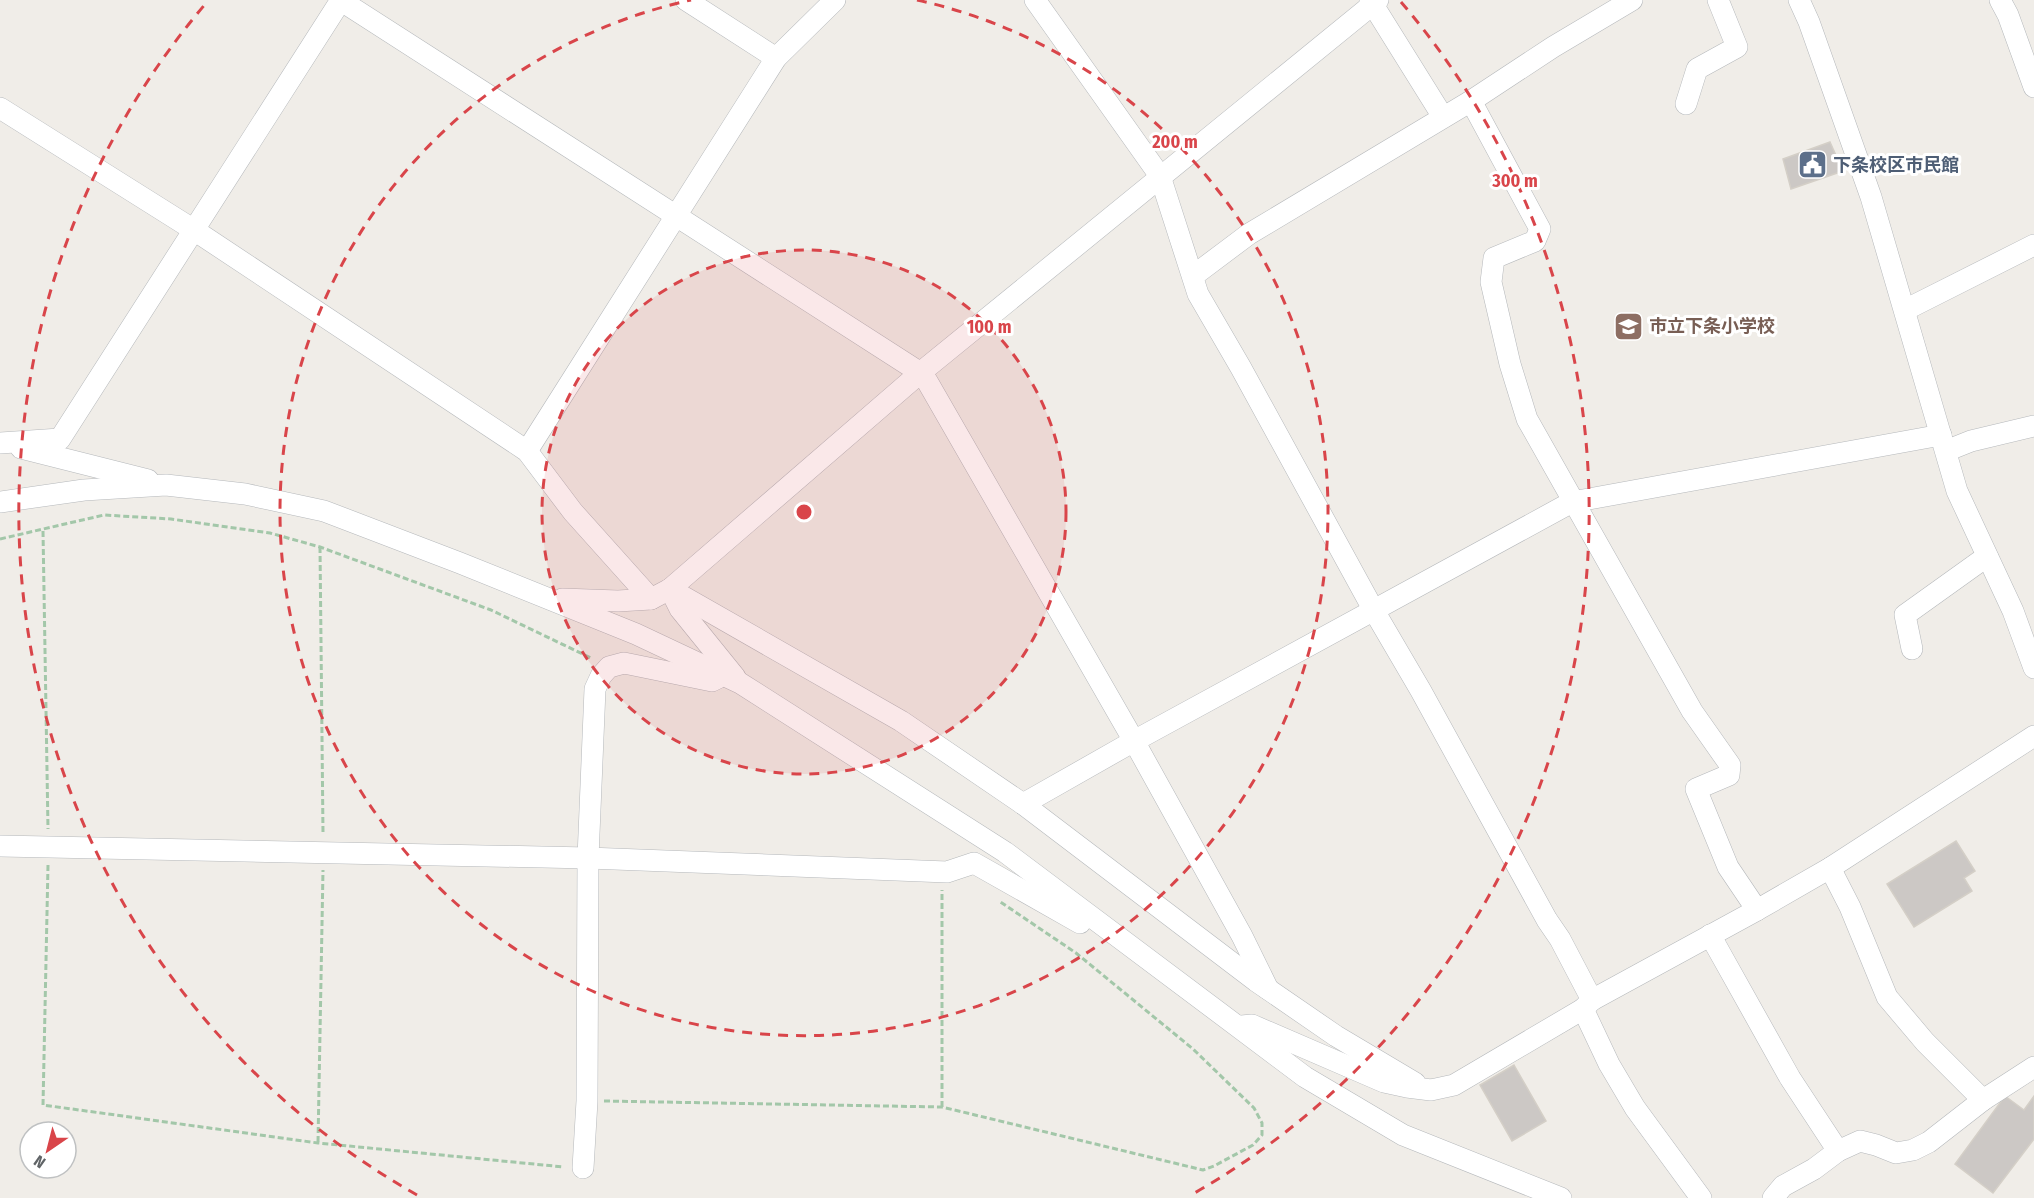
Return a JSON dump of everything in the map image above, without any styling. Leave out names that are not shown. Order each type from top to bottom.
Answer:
[{"type":"street","points":[[0,443],[60,439],[340,0],[920,373],[927,381],[1134,741],[1242,936],[1268,989]]},
{"type":"street","points":[[686,0],[776,58]]},
{"type":"street","points":[[527,451],[776,58],[835,0]]},
{"type":"street","points":[[1035,0],[1160,176],[1198,294],[1547,920],[1560,939],[1609,1064],[1635,1108],[1701,1198]]},
{"type":"street","points":[[1192,276],[1249,234],[1471,101],[1553,47],[1632,0]]},
{"type":"street","points":[[1686,104],[1697,69],[1737,47],[1718,0]]},
{"type":"street","points":[[1799,0],[1813,32],[1871,197],[1957,492],[2013,611],[2034,668]]},
{"type":"street","points":[[2000,0],[2034,87]]},
{"type":"street","points":[[549,599],[618,601],[651,599],[670,589],[920,373],[1374,2],[1443,117]]},
{"type":"street","points":[[1471,101],[1540,229],[1535,241],[1494,258],[1491,282],[1510,364],[1527,419],[1692,711],[1730,765],[1729,775],[1696,789],[1728,867],[1757,910]]},
{"type":"street","points":[[0,108],[194,230],[527,451],[573,512],[651,599]]},
{"type":"street","points":[[1905,310],[2034,245]]},
{"type":"street","points":[[1023,804],[1373,609],[1572,502],[1943,443],[1971,441],[2034,426]]},
{"type":"street","points":[[0,443],[166,485],[245,494],[324,511],[636,634],[732,679],[1005,852],[1305,1077],[1403,1135],[1562,1198]]},
{"type":"street","points":[[0,502],[84,490],[166,485]]},
{"type":"street","points":[[1912,648],[1905,615],[1988,558]]},
{"type":"street","points":[[670,589],[680,609],[732,679]]},
{"type":"street","points":[[670,589],[901,721],[1023,804],[1268,989],[1336,1036],[1426,1089]]},
{"type":"street","points":[[583,1168],[587,1101],[588,858],[595,689],[601,676],[609,667],[624,663],[712,681],[732,679]]},
{"type":"street","points":[[1235,1026],[1252,1025],[1384,1082],[1426,1089],[1454,1085],[1587,1004],[1830,868],[2034,736]]},
{"type":"street","points":[[0,846],[588,858],[948,872],[974,863],[1092,930],[1120,939]]},
{"type":"street","points":[[1830,868],[1850,907],[1887,997],[1924,1042],[1983,1100]]},
{"type":"street","points":[[1710,935],[1790,1078],[1838,1151]]},
{"type":"street","points":[[1773,1198],[1783,1186],[1814,1170],[1838,1151],[1860,1142],[1876,1144],[1896,1153],[1913,1150],[1929,1142],[1983,1100],[2034,1067]]},
{"type":"path","points":[[0,539],[44,531],[104,515],[171,519],[270,533],[320,547],[491,610],[609,667]]},
{"type":"path","points":[[44,531],[48,847],[43,1105],[318,1143],[583,1168]]},
{"type":"path","points":[[942,1107],[941,913],[942,884],[948,872]]},
{"type":"path","points":[[587,1101],[942,1107],[1203,1170],[1253,1145],[1262,1135],[1262,1123],[1254,1108],[1193,1049],[1076,953],[991,896]]},
{"type":"building","name":"下条校区市民館","points":[[1830,142],[1843,171],[1791,189],[1783,159]]},
{"type":"building","points":[[1956,841],[1975,871],[1964,878],[1972,891],[1914,927],[1887,884]]},
{"type":"building","points":[[1514,1065],[1546,1121],[1512,1141],[1480,1085]]},
{"type":"building","points":[[2005,1096],[2024,1110],[2034,1096],[2034,1139],[1993,1193],[1955,1164]]},
{"type":"place","name":"下条校区市民館","points":[[1812,165]]},
{"type":"place","name":"市立下条小学校","points":[[1628,326]]}]
